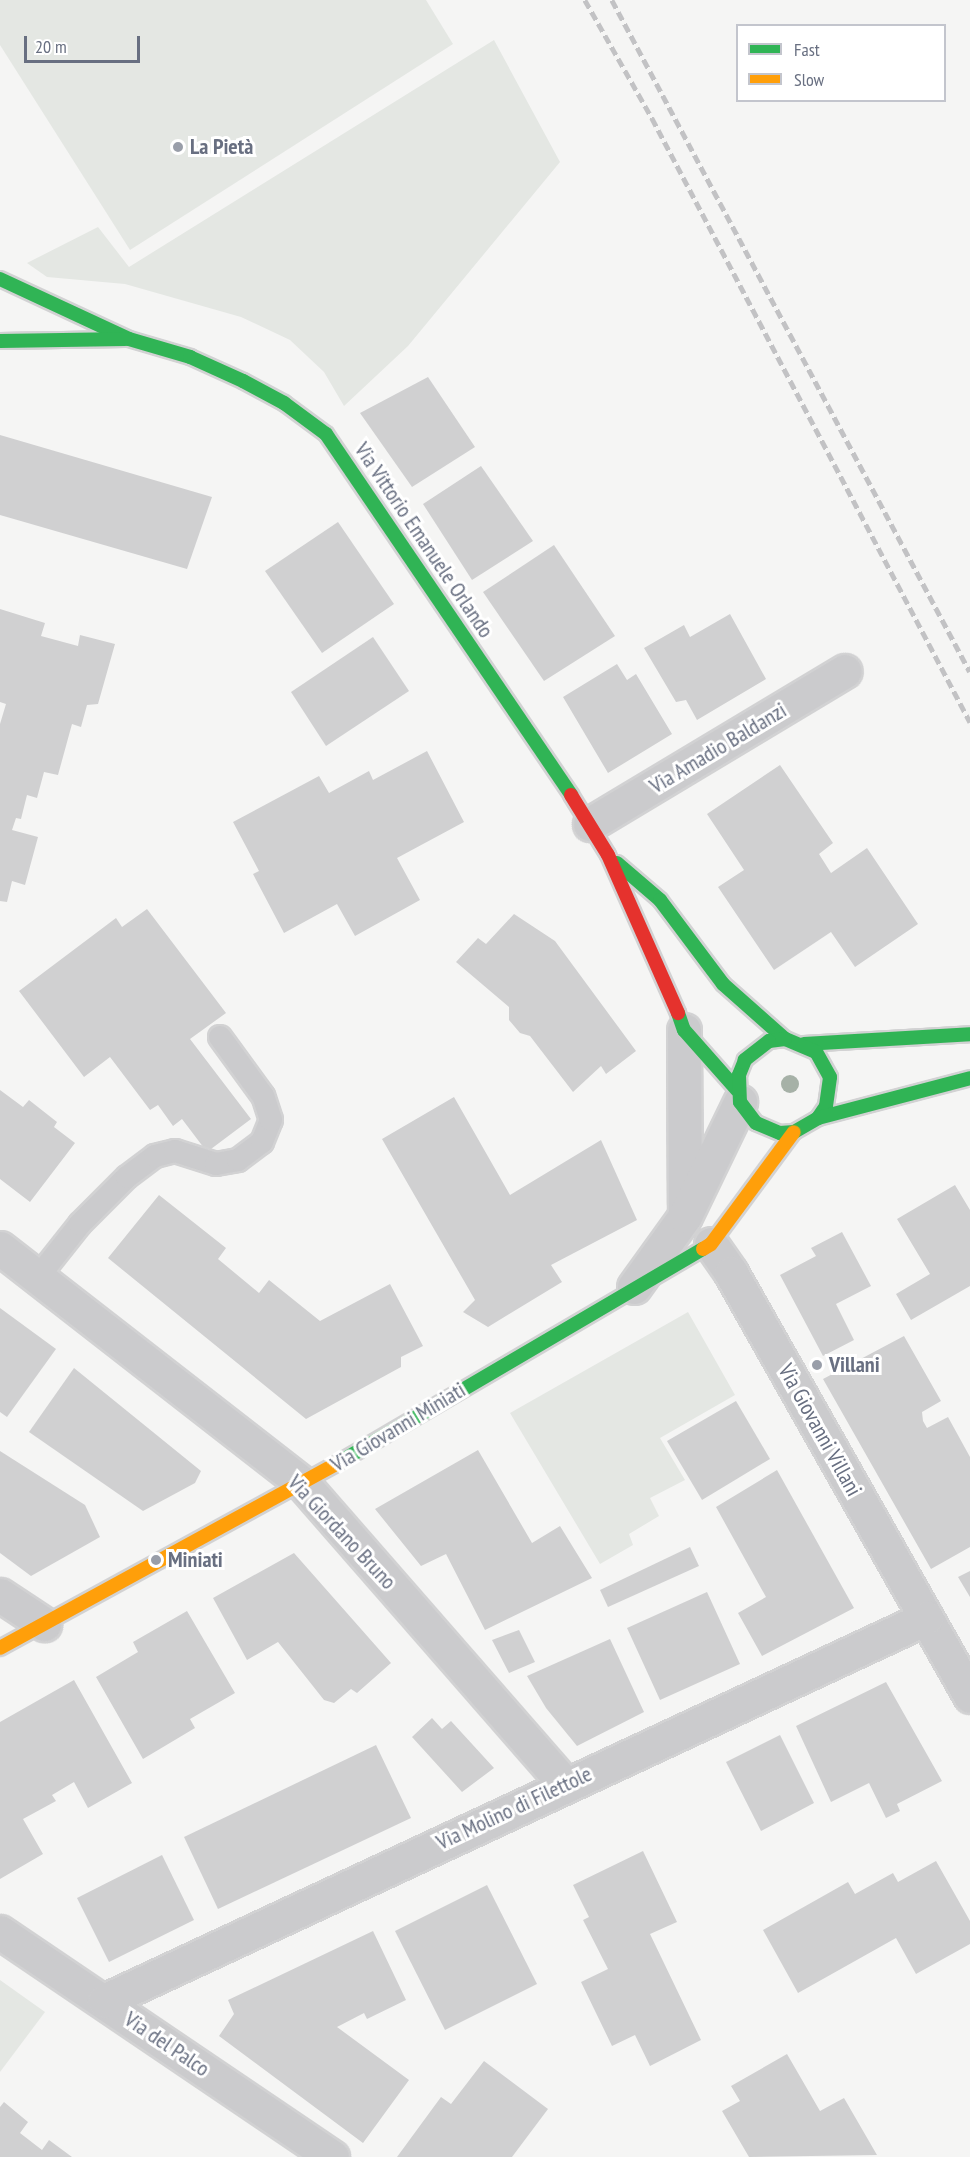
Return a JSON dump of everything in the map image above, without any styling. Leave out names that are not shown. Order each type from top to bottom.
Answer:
[{"type":"main road","points":[[0,279],[129,339]]},
{"type":"main road","points":[[0,341],[129,339]]},
{"type":"main road","name":"Via Vittorio Emanuele Orlando","points":[[129,339],[190,357],[243,381],[284,403],[326,434],[608,855]]},
{"type":"main road","points":[[608,855],[659,964],[684,1030],[739,1096],[756,1123],[780,1133],[794,1132]]},
{"type":"main road","points":[[608,855],[660,900],[723,984],[785,1039],[804,1044],[970,1034]]},
{"type":"main road","name":"Via Giovanni Miniati","points":[[739,1096],[745,1060],[769,1041],[785,1039]]},
{"type":"main road","points":[[804,1044],[816,1052],[830,1077],[826,1106],[818,1118]]},
{"type":"main road","name":"Via Giovanni Miniati","points":[[0,1648],[303,1484],[634,1287],[711,1244],[794,1132],[818,1118],[970,1078]]},
{"type":"street","name":"Via Amadio Baldanzi","points":[[590,825],[845,671]]},
{"type":"street","points":[[684,1030],[685,1216]]},
{"type":"street","name":"Via Giovanni Miniati","points":[[634,1287],[685,1216],[739,1096]]},
{"type":"street","name":"Via Giovanni Villani","points":[[711,1244],[731,1273],[970,1696]]},
{"type":"street","name":"Via Giordano Bruno","points":[[0,1248],[303,1484],[565,1784]]},
{"type":"street","points":[[0,1596],[44,1624]]},
{"type":"street","name":"Via Molino di Filettole","points":[[104,2001],[565,1784],[926,1618]]},
{"type":"street","name":"Via del Palco","points":[[0,1932],[332,2157]]},
{"type":"lane","points":[[38,1278],[80,1224],[127,1177],[155,1156],[175,1151],[216,1164],[238,1160],[262,1142],[271,1120],[263,1096],[220,1037]]},
{"type":"shaded area","name":"La Pietà","points":[[0,0],[426,0],[453,44],[130,250],[0,45]]},
{"type":"shaded area","points":[[494,40],[560,162],[408,346],[344,406],[324,372],[290,340],[241,317],[125,284],[47,277],[27,263],[98,227],[129,267]]},
{"type":"shaded area","points":[[688,1312],[735,1395],[660,1438],[685,1480],[650,1498],[659,1516],[629,1534],[633,1545],[600,1564],[510,1413]]},
{"type":"shaded area","points":[[0,1980],[45,2012],[0,2072]]},
{"type":"building","points":[[428,377],[475,447],[412,487],[360,413]]},
{"type":"building","points":[[0,435],[212,497],[187,569],[0,515]]},
{"type":"building","points":[[481,466],[533,541],[472,580],[423,504]]},
{"type":"building","points":[[338,522],[394,604],[322,653],[265,571]]},
{"type":"building","points":[[554,545],[615,636],[544,681],[483,592]]},
{"type":"building","points":[[0,609],[45,623],[41,636],[78,646],[80,635],[115,644],[98,704],[87,705],[81,727],[72,724],[58,775],[44,772],[37,798],[27,795],[21,819],[16,818],[12,830],[38,837],[25,885],[12,881],[7,902],[0,901],[0,724],[6,704],[0,702]]},
{"type":"building","points":[[730,614],[766,679],[697,720],[686,700],[676,702],[644,648],[684,625],[690,637]]},
{"type":"building","points":[[373,637],[409,691],[326,746],[291,692]]},
{"type":"building","points":[[617,664],[627,680],[636,674],[672,734],[608,773],[563,697]]},
{"type":"building","points":[[427,751],[464,822],[397,858],[420,900],[355,936],[337,904],[284,933],[253,874],[259,871],[233,822],[319,776],[329,793],[369,771],[373,780]]},
{"type":"building","points":[[780,765],[833,843],[819,854],[831,873],[867,848],[918,924],[855,967],[831,932],[774,970],[718,887],[744,870],[707,814]]},
{"type":"building","points":[[147,909],[226,1013],[190,1039],[251,1119],[207,1152],[182,1119],[173,1126],[158,1105],[150,1110],[110,1057],[84,1077],[19,991],[116,918],[122,927]]},
{"type":"building","points":[[514,914],[555,941],[636,1051],[606,1074],[601,1066],[573,1092],[530,1036],[520,1033],[509,1020],[509,1007],[456,962],[478,938],[486,944]]},
{"type":"building","points":[[0,1090],[23,1107],[29,1100],[57,1122],[54,1127],[75,1143],[30,1202],[0,1179]]},
{"type":"building","points":[[454,1097],[510,1195],[601,1140],[637,1220],[551,1265],[562,1282],[488,1327],[463,1312],[475,1300],[382,1139]]},
{"type":"building","points":[[955,1185],[970,1210],[970,1286],[911,1320],[896,1294],[930,1274],[897,1219]]},
{"type":"building","points":[[159,1195],[226,1248],[218,1259],[259,1293],[269,1280],[320,1321],[390,1284],[423,1346],[401,1357],[401,1367],[306,1419],[108,1258]]},
{"type":"building","points":[[842,1232],[871,1286],[836,1304],[854,1340],[823,1356],[780,1275],[816,1256],[811,1248]]},
{"type":"building","points":[[0,1308],[56,1349],[7,1417],[0,1412]]},
{"type":"building","points":[[904,1336],[941,1401],[922,1412],[923,1421],[927,1428],[948,1417],[970,1457],[970,1547],[931,1569],[823,1379]]},
{"type":"building","points":[[74,1368],[201,1471],[195,1483],[143,1511],[29,1432]]},
{"type":"building","points":[[736,1401],[770,1459],[702,1500],[667,1441]]},
{"type":"building","points":[[478,1450],[532,1543],[560,1526],[592,1578],[485,1630],[446,1554],[421,1566],[375,1509]]},
{"type":"building","points":[[0,1451],[85,1505],[100,1537],[31,1576],[0,1553]]},
{"type":"building","points":[[777,1470],[854,1608],[762,1656],[738,1613],[766,1597],[716,1507]]},
{"type":"building","points":[[690,1547],[699,1566],[608,1607],[600,1590]]},
{"type":"building","points":[[294,1553],[391,1663],[357,1693],[351,1689],[334,1703],[324,1700],[278,1642],[247,1660],[213,1598]]},
{"type":"building","points":[[970,1571],[970,1597],[958,1577]]},
{"type":"building","points":[[707,1592],[740,1664],[660,1700],[627,1628]]},
{"type":"building","points":[[187,1611],[235,1693],[190,1719],[195,1728],[143,1759],[96,1677],[138,1652],[133,1642]]},
{"type":"building","points":[[519,1630],[535,1662],[509,1673],[492,1640]]},
{"type":"building","points":[[610,1639],[644,1712],[577,1746],[546,1708],[527,1676]]},
{"type":"building","points":[[74,1680],[132,1783],[88,1808],[74,1782],[52,1795],[56,1801],[23,1819],[43,1854],[0,1879],[0,1722]]},
{"type":"building","points":[[886,1682],[942,1781],[897,1804],[900,1811],[886,1818],[869,1783],[831,1802],[796,1726]]},
{"type":"building","points":[[432,1718],[442,1729],[451,1721],[494,1768],[462,1792],[412,1737]]},
{"type":"building","points":[[780,1735],[814,1803],[761,1831],[726,1762]]},
{"type":"building","points":[[376,1745],[411,1818],[218,1909],[184,1837]]},
{"type":"building","points":[[643,1851],[677,1922],[650,1934],[701,2040],[650,2066],[635,2035],[612,2046],[581,1982],[608,1969],[583,1920],[589,1917],[573,1885]]},
{"type":"building","points":[[162,1855],[194,1920],[109,1962],[77,1898]]},
{"type":"building","points":[[936,1861],[970,1921],[970,1944],[916,1974],[896,1938],[798,1993],[763,1930],[848,1882],[855,1894],[893,1873],[898,1882]]},
{"type":"building","points":[[487,1885],[537,1984],[445,2030],[395,1931]]},
{"type":"building","points":[[373,1931],[406,2000],[367,2019],[364,2013],[337,2027],[409,2080],[363,2143],[219,2036],[234,2014],[228,2000]]},
{"type":"building","points":[[787,2054],[820,2111],[844,2098],[877,2155],[749,2157],[722,2111],[740,2101],[731,2086]]},
{"type":"building","points":[[484,2061],[548,2109],[512,2157],[397,2157],[441,2097],[451,2104]]},
{"type":"building","points":[[4,2102],[28,2122],[20,2133],[42,2150],[49,2140],[72,2157],[0,2157],[0,2107]]},
{"type":"railway","points":[[585,0],[652,118],[970,722]]},
{"type":"railway","points":[[612,0],[970,672]]},
{"type":"traffic: fast","points":[[0,279],[129,339],[190,357],[243,381],[284,403],[326,434],[571,795]]},
{"type":"traffic: fast","points":[[0,341],[125,339]]},
{"type":"traffic: fast","points":[[617,863],[660,900],[723,984],[785,1039]]},
{"type":"traffic: fast","points":[[678,1013],[684,1030],[737,1090]]},
{"type":"traffic: fast","points":[[804,1044],[970,1034]]},
{"type":"traffic: fast","points":[[818,1118],[826,1106],[830,1077],[816,1052],[785,1039],[769,1041],[745,1060],[739,1075],[740,1102],[756,1123],[780,1133],[794,1132],[818,1118],[970,1078]]},
{"type":"traffic: fast","points":[[343,1460],[703,1249]]},
{"type":"traffic: slow","points":[[703,1249],[711,1244],[794,1132]]},
{"type":"traffic: slow","points":[[0,1648],[343,1460]]},
{"type":"traffic: jam","points":[[571,795],[608,855],[678,1013]]},
{"type":"place","name":"La Pietà","points":[[178,147]]},
{"type":"place","name":"Villani","points":[[817,1365]]},
{"type":"place","name":"Miniati","points":[[156,1560]]}]
